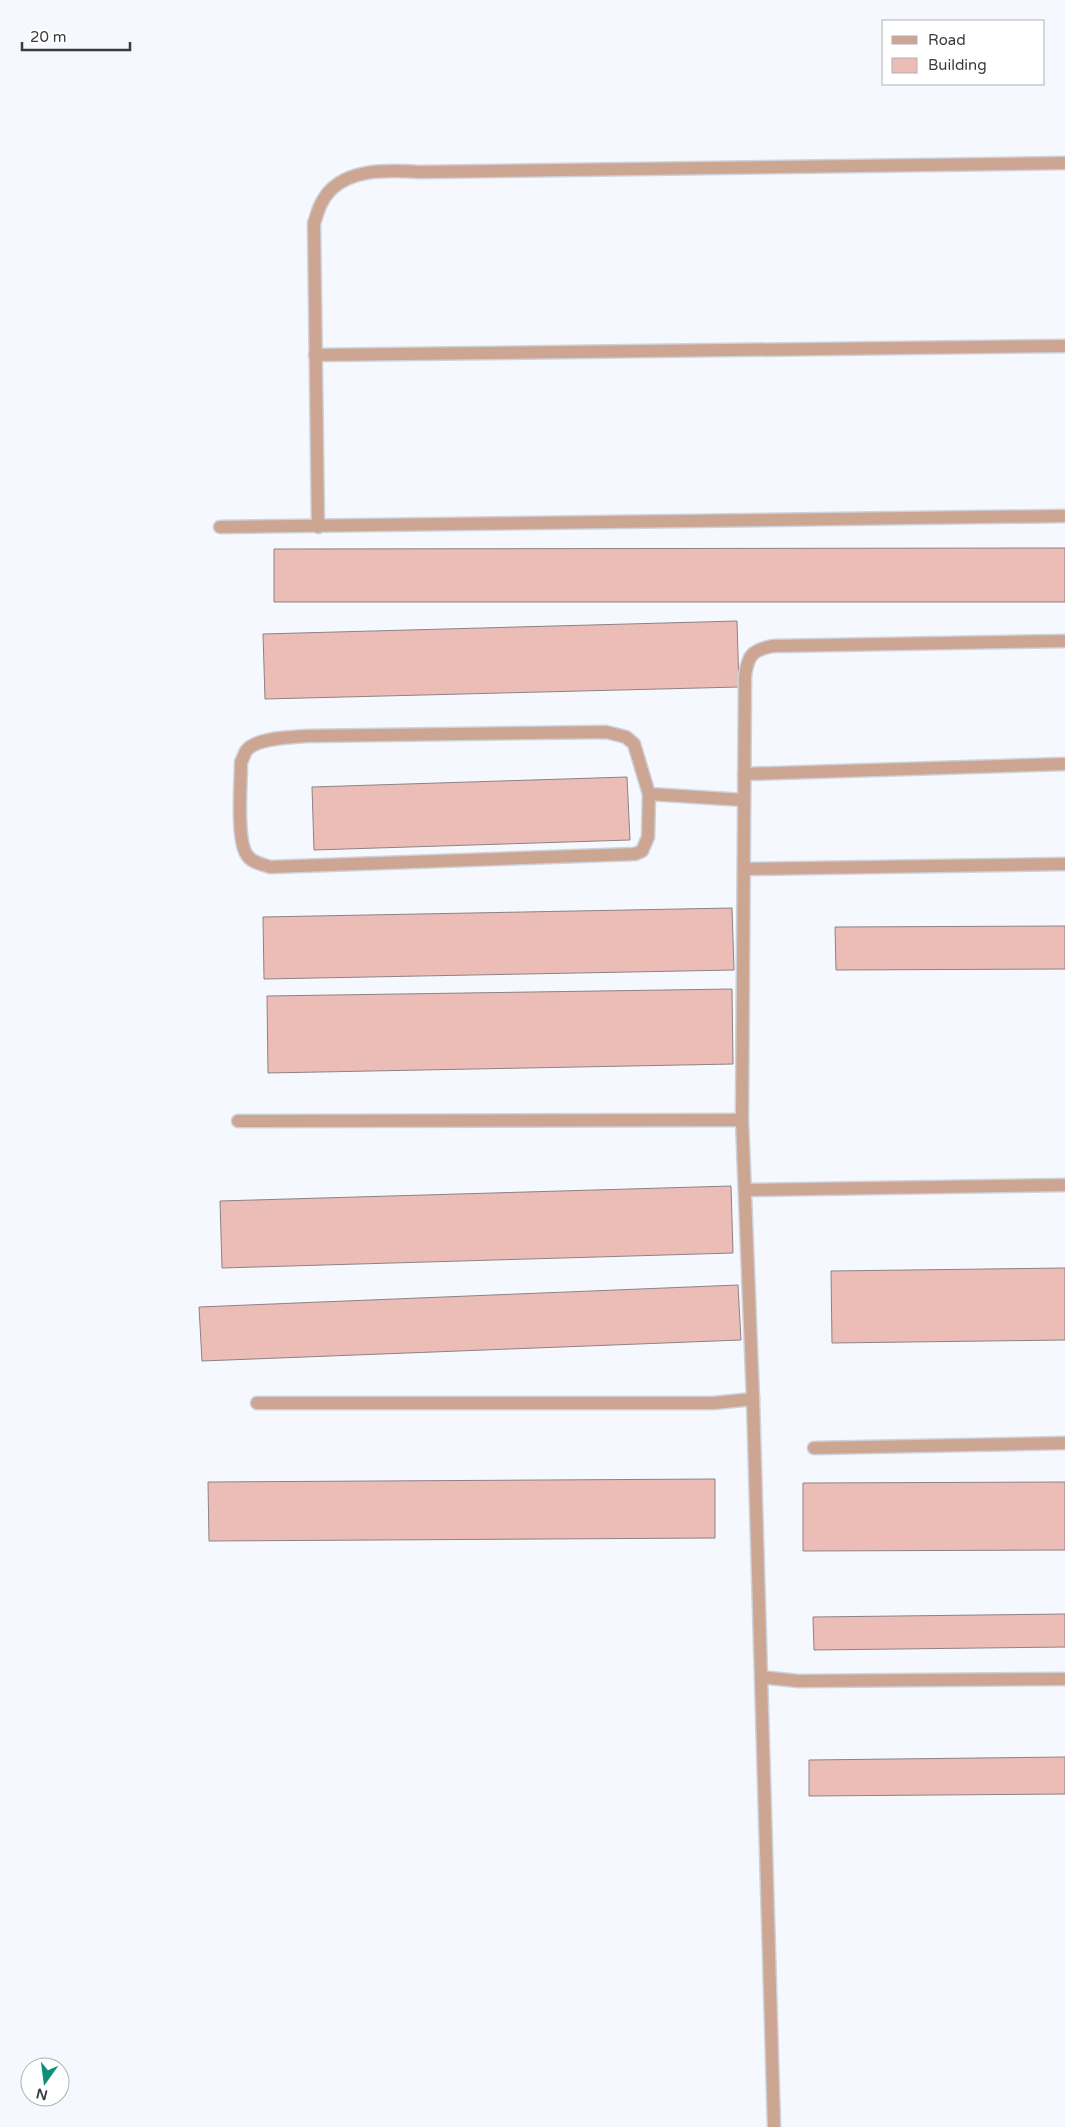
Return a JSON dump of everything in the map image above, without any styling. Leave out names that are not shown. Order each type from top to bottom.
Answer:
[{"type":"street","points":[[318,527],[314,223],[322,201],[333,188],[351,177],[385,170],[420,172],[1065,163]]},
{"type":"street","points":[[315,355],[1065,346]]},
{"type":"street","points":[[220,527],[1065,516]]},
{"type":"street","points":[[774,2127],[753,1399],[742,1120],[744,676],[746,664],[751,654],[761,648],[773,646],[1065,641]]},
{"type":"street","points":[[606,732],[626,737],[634,744],[648,794],[648,837],[642,851],[635,854],[270,867],[254,862],[246,855],[241,840],[241,762],[251,746],[281,738],[306,736],[606,732]]},
{"type":"street","points":[[744,774],[1065,764]]},
{"type":"street","points":[[648,794],[744,800]]},
{"type":"street","points":[[744,869],[1065,864]]},
{"type":"street","points":[[238,1121],[742,1120]]},
{"type":"street","points":[[745,1190],[1065,1185]]},
{"type":"street","points":[[257,1403],[714,1403],[753,1399]]},
{"type":"street","points":[[814,1448],[1065,1443]]},
{"type":"street","points":[[761,1677],[798,1682],[1065,1679]]},
{"type":"building","points":[[1065,548],[1065,602],[274,602],[274,549]]},
{"type":"building","points":[[737,621],[739,687],[265,699],[263,634]]},
{"type":"building","points":[[627,777],[630,840],[314,850],[312,787]]},
{"type":"building","points":[[732,908],[734,970],[264,979],[263,917]]},
{"type":"building","points":[[1065,926],[1065,969],[836,970],[835,927]]},
{"type":"building","points":[[732,989],[733,1064],[268,1073],[267,996]]},
{"type":"building","points":[[731,1186],[733,1253],[222,1268],[220,1201]]},
{"type":"building","points":[[1065,1268],[1065,1340],[832,1343],[831,1271]]},
{"type":"building","points":[[738,1285],[741,1340],[202,1361],[199,1307]]},
{"type":"building","points":[[715,1479],[715,1538],[209,1541],[208,1482]]},
{"type":"building","points":[[1065,1482],[1065,1550],[803,1551],[803,1483]]},
{"type":"building","points":[[1065,1614],[1065,1647],[814,1650],[813,1617]]},
{"type":"building","points":[[1065,1757],[1065,1794],[809,1796],[809,1760]]}]
